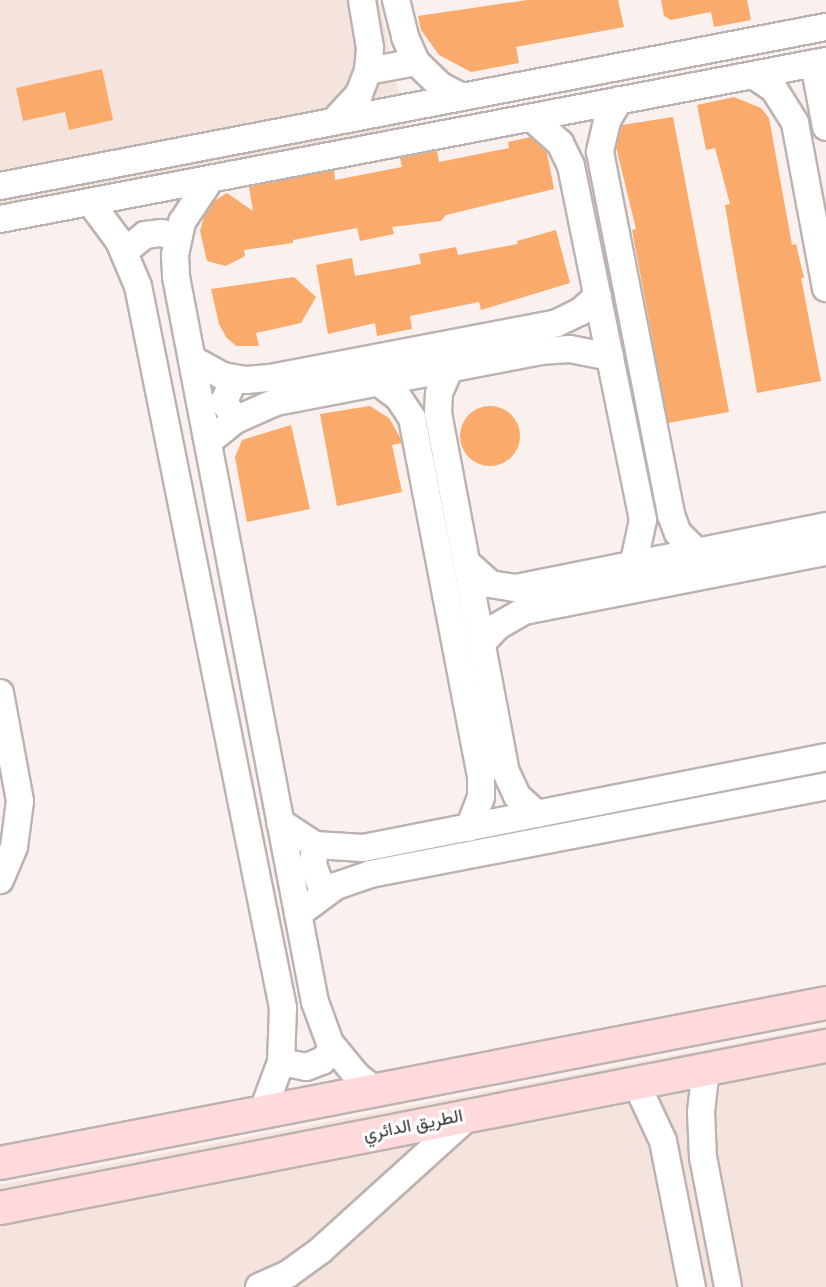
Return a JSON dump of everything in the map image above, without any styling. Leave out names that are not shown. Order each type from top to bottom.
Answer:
[{"type":"main road","points":[[0,1163],[826,1003]]},
{"type":"main road","name":"الطريق الدائري","points":[[0,1208],[826,1046]]},
{"type":"street","points":[[334,121],[359,94],[368,71],[370,48],[362,0]]},
{"type":"street","points":[[396,0],[405,37],[416,62],[441,86],[461,96]]},
{"type":"street","points":[[0,186],[826,27]]},
{"type":"street","points":[[699,51],[705,84]]},
{"type":"street","points":[[368,71],[416,62]]},
{"type":"street","points":[[0,219],[820,62],[825,122]]},
{"type":"street","points":[[753,75],[774,89],[795,123],[826,288]]},
{"type":"street","points":[[619,100],[607,121],[600,152],[675,528],[698,553]]},
{"type":"street","points":[[795,123],[810,112],[825,122]]},
{"type":"street","points":[[532,118],[552,134],[569,159],[643,520],[637,554]]},
{"type":"street","points":[[273,132],[280,166]]},
{"type":"street","points":[[569,159],[583,148],[600,152]]},
{"type":"street","points":[[210,180],[190,207],[178,238],[176,277],[315,1002],[334,1049],[358,1077],[375,1090]]},
{"type":"street","points":[[90,202],[124,252],[138,286],[283,1008],[281,1062],[262,1113]]},
{"type":"street","points":[[124,252],[145,235],[162,233],[178,238]]},
{"type":"street","points":[[192,359],[212,372],[234,379],[270,378],[557,322],[580,312],[598,296]]},
{"type":"street","points":[[557,322],[567,325],[572,333],[571,343],[562,349]]},
{"type":"street","points":[[208,441],[234,420],[276,402],[562,349],[610,357]]},
{"type":"street","points":[[450,368],[440,393],[438,413],[482,643],[512,787],[537,814]]},
{"type":"street","points":[[234,379],[224,401],[234,420]]},
{"type":"street","points":[[378,382],[399,397],[411,418],[481,794],[469,828]]},
{"type":"street","points":[[411,418],[426,411],[438,413]]},
{"type":"street","points":[[467,563],[490,585],[503,588],[637,554],[661,542],[675,528]]},
{"type":"street","points":[[637,554],[698,553],[826,533]]},
{"type":"street","points":[[482,643],[508,619],[539,607],[826,533]]},
{"type":"street","points":[[503,588],[499,604],[508,619]]},
{"type":"street","points":[[0,693],[20,810],[14,847],[0,880]]},
{"type":"street","points":[[280,822],[315,845],[363,848],[826,757]]},
{"type":"street","points":[[236,772],[270,766]]},
{"type":"street","points":[[759,770],[764,798]]},
{"type":"street","points":[[298,914],[324,893],[370,874],[826,786]]},
{"type":"street","points":[[481,794],[498,798],[512,787]]},
{"type":"street","points":[[315,845],[313,865],[324,893]]},
{"type":"street","points":[[281,1062],[306,1067],[322,1061],[334,1049]]},
{"type":"street","points":[[706,1068],[702,1146],[728,1287]]},
{"type":"street","points":[[636,1083],[663,1140],[692,1287]]},
{"type":"street","points":[[259,1287],[288,1274],[321,1251],[471,1114]]},
{"type":"shaded area","points":[[0,0],[379,0],[406,127],[0,205]]},
{"type":"shaded area","points":[[826,1026],[826,1287],[0,1287],[0,1185]]},
{"type":"building","points":[[528,0],[618,0],[624,27],[516,47],[519,63],[471,72],[439,55],[421,30],[418,16]]},
{"type":"building","points":[[661,0],[747,0],[751,20],[714,27],[711,12],[671,20],[664,16]]},
{"type":"building","points":[[102,69],[113,120],[69,130],[65,112],[23,121],[16,88]]},
{"type":"building","points":[[734,97],[761,108],[769,118],[792,245],[796,244],[804,278],[801,278],[821,381],[757,393],[725,205],[730,204],[715,148],[706,150],[697,105]]},
{"type":"building","points":[[673,117],[729,412],[668,423],[632,230],[636,229],[616,147],[622,125]]},
{"type":"building","points":[[531,137],[547,153],[554,189],[446,215],[441,221],[392,227],[394,234],[360,241],[357,228],[293,240],[293,243],[244,250],[245,256],[226,266],[207,261],[200,231],[204,217],[214,201],[227,193],[253,211],[249,187],[334,170],[335,180],[402,167],[400,158],[437,151],[439,162],[509,148],[508,142]]},
{"type":"building","points":[[556,230],[570,283],[481,310],[479,302],[410,316],[412,329],[377,336],[375,323],[328,334],[316,265],[352,258],[355,276],[421,264],[419,254],[456,247],[458,255],[518,244],[517,241]]},
{"type":"building","points":[[294,277],[316,297],[301,323],[256,333],[259,346],[236,346],[226,337],[219,324],[211,289]]},
{"type":"building","points":[[370,406],[389,418],[401,439],[402,443],[392,445],[402,492],[337,506],[320,414]]},
{"type":"building","points":[[484,406],[496,406],[507,411],[515,419],[520,436],[518,448],[507,461],[496,466],[484,466],[473,461],[465,453],[460,442],[460,430],[465,419],[473,411]]},
{"type":"building","points":[[291,425],[310,509],[247,522],[235,457],[242,440]]}]
